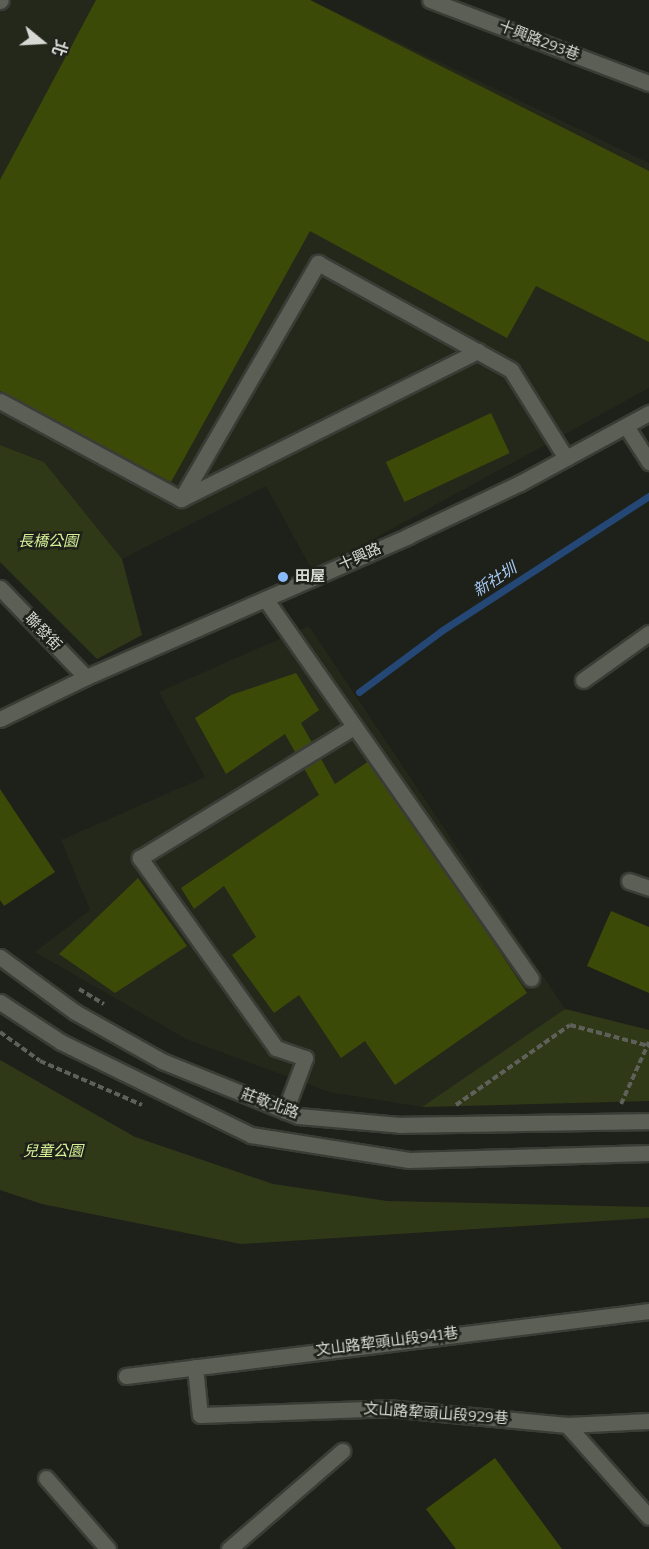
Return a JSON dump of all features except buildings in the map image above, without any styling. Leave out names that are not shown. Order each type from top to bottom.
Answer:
[{"type":"street","name":"十興路293巷","points":[[430,0],[649,83]]},
{"type":"street","points":[[181,499],[318,263],[512,370],[566,458]]},
{"type":"street","points":[[181,499],[478,351]]},
{"type":"street","points":[[0,401],[181,499]]},
{"type":"street","name":"十興路","points":[[0,719],[86,676],[266,600],[566,458],[649,413]]},
{"type":"street","points":[[626,426],[649,462]]},
{"type":"street","name":"聯發街","points":[[0,588],[86,676]]},
{"type":"street","points":[[266,600],[531,979]]},
{"type":"street","points":[[583,680],[649,633]]},
{"type":"street","points":[[285,1111],[305,1058],[276,1048],[140,858],[354,727]]},
{"type":"street","points":[[629,881],[649,888]]},
{"type":"street","name":"莊敬北路","points":[[0,957],[75,1012],[162,1061],[298,1116],[400,1125],[649,1121]]},
{"type":"street","name":"莊敬北路","points":[[0,1002],[61,1042],[252,1135],[409,1160],[649,1153]]},
{"type":"street","name":"文山路犂頭山段941巷","points":[[126,1376],[649,1311]]},
{"type":"street","name":"文山路犂頭山段929巷","points":[[195,1367],[200,1415],[387,1408],[567,1425],[649,1421]]},
{"type":"street","points":[[567,1425],[649,1517]]},
{"type":"street","points":[[229,1549],[342,1451]]},
{"type":"street","points":[[46,1478],[108,1549]]},
{"type":"path","points":[[446,1113],[570,1026],[648,1045],[618,1112]]},
{"type":"shaded area","points":[[0,0],[311,0],[649,163],[649,388],[313,572],[266,486],[122,559],[44,462],[0,445]]},
{"type":"shaded area","points":[[309,626],[565,1009],[422,1107],[329,1092],[186,1039],[35,952],[90,910],[61,840],[205,777],[159,692]]},
{"type":"green space","name":"長橋公園","points":[[0,445],[44,462],[122,559],[142,635],[97,659],[0,562]]},
{"type":"green space","points":[[565,1009],[649,1030],[649,1101],[422,1107]]},
{"type":"green space","name":"兒童公園","points":[[0,1060],[135,1137],[273,1184],[387,1201],[649,1207],[649,1218],[241,1244],[42,1204],[0,1190]]},
{"type":"waterway","name":"新社圳","points":[[359,692],[441,631],[649,496]]},
{"type":"place","name":"田屋","points":[[283,577]]}]
